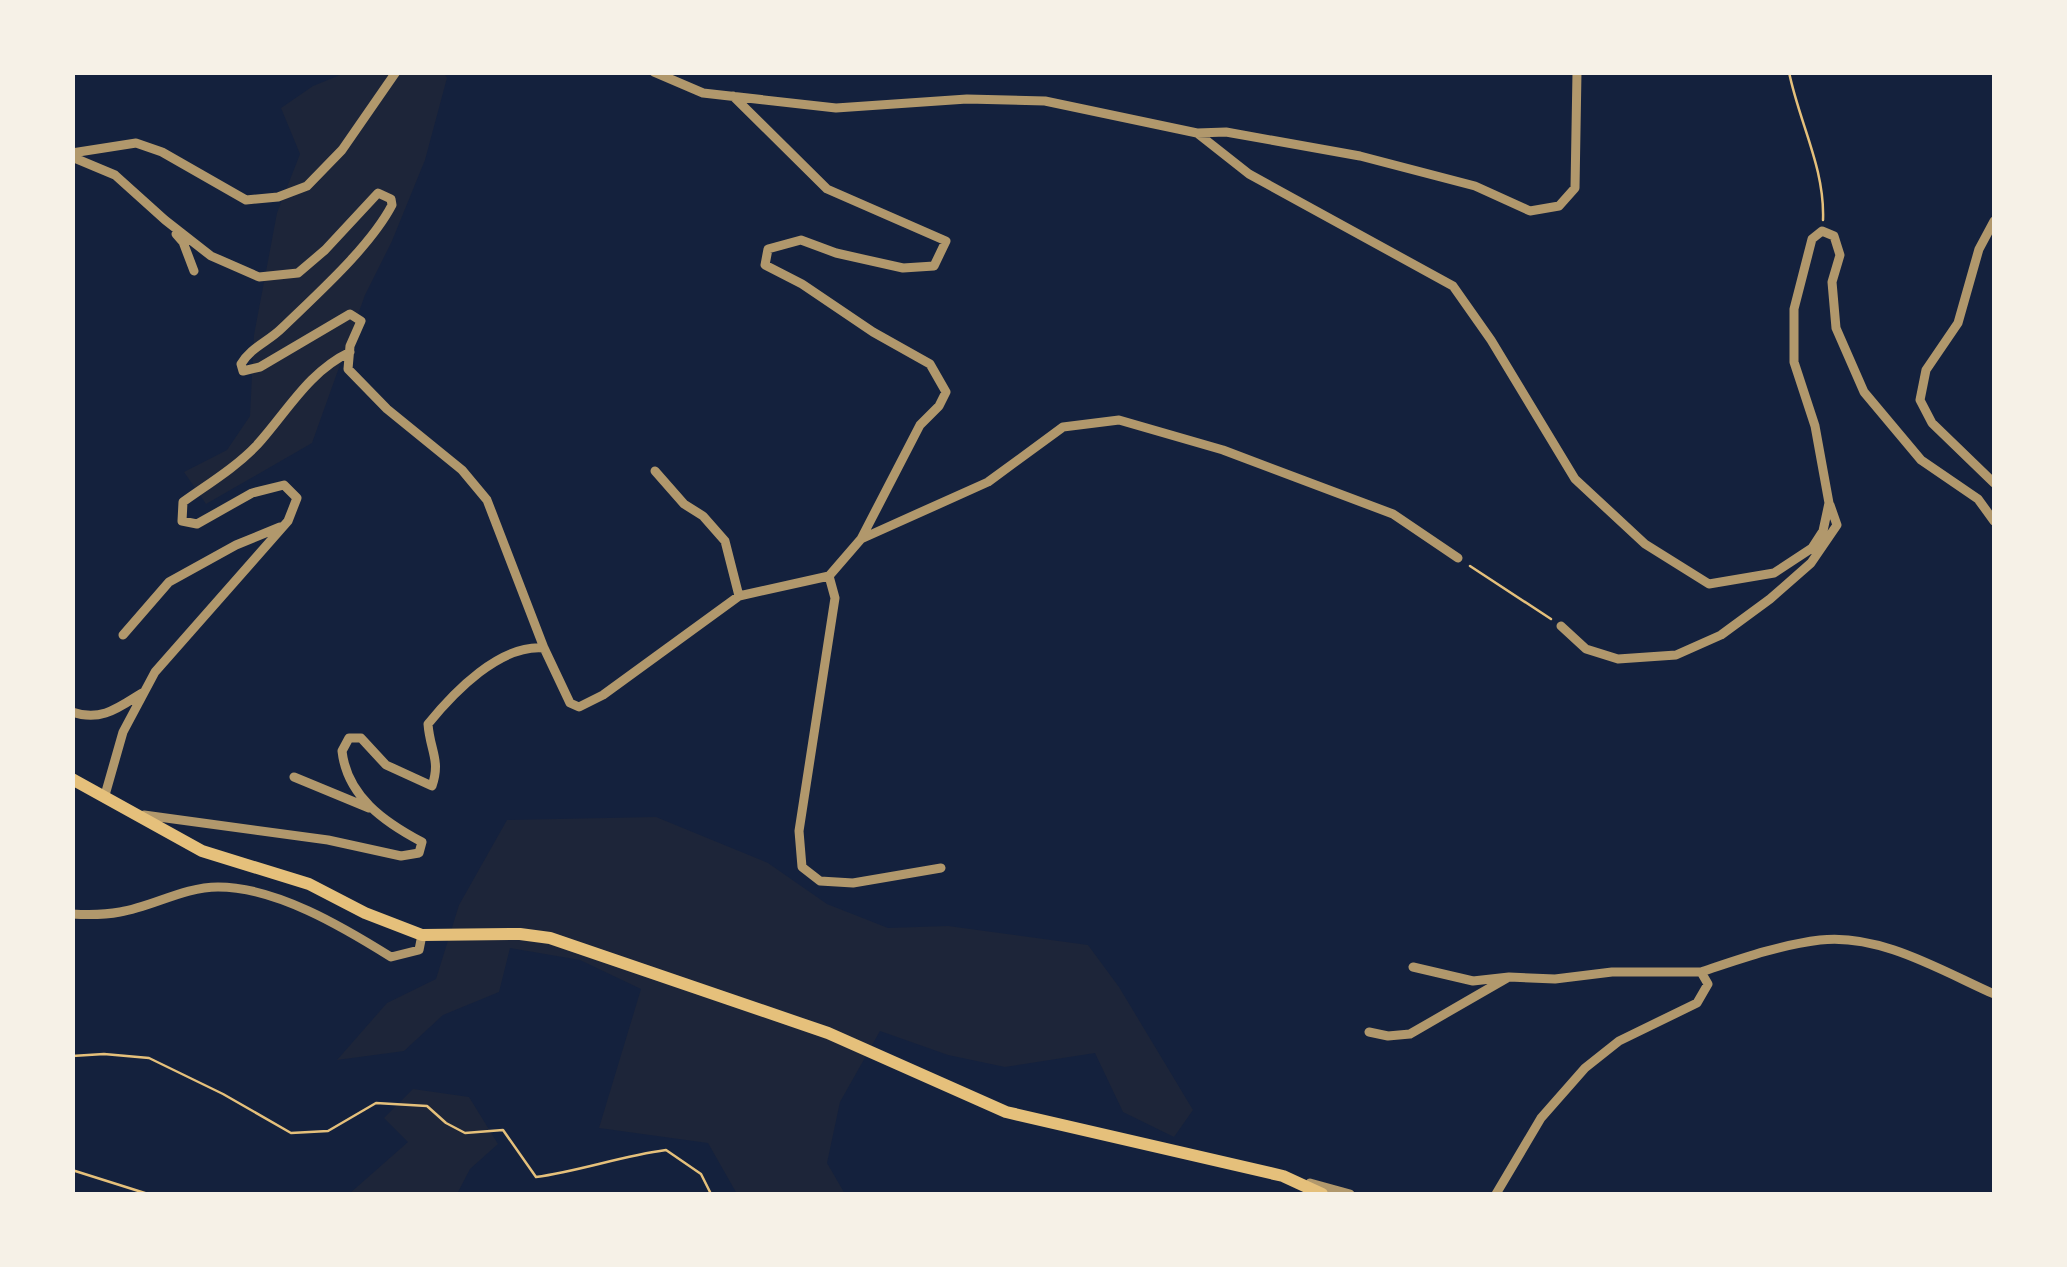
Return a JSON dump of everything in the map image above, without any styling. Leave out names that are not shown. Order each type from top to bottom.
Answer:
[{"type":"main road","points":[[72,779],[202,851],[310,884],[365,913],[422,934],[520,934],[550,938],[828,1034],[1006,1112],[1283,1176],[1322,1194]]},
{"type":"street","points":[[72,155],[136,143],[162,152],[246,200],[278,196],[307,186],[342,150],[396,72]]},
{"type":"street","points":[[654,72],[704,93],[836,108],[966,98],[1045,101],[1197,133],[1226,132],[1360,156],[1475,186],[1530,211],[1559,206],[1575,188],[1577,72]]},
{"type":"street","points":[[72,155],[115,174],[211,256],[259,277],[298,273],[326,250],[378,192],[390,198],[392,205],[381,227],[279,332],[247,353],[240,364],[243,372],[260,367],[350,314],[361,321],[348,369],[387,409],[462,470],[487,500],[544,648],[570,703],[579,707],[604,695],[739,596],[828,576],[861,539],[920,425],[939,406],[946,392],[930,364],[765,265],[768,249],[801,240],[853,257],[903,268],[926,268],[934,266],[946,242],[827,189],[733,96]]},
{"type":"street","points":[[1197,133],[1249,174],[1453,286],[1492,340],[1574,479],[1646,544],[1709,584],[1774,573],[1812,548],[1823,531],[1829,503]]},
{"type":"street","points":[[165,220],[183,242],[194,270]]},
{"type":"street","points":[[1994,222],[1979,249],[1958,323],[1926,370],[1920,400],[1932,423],[1994,483]]},
{"type":"street","points":[[1560,626],[1586,649],[1618,659],[1676,656],[1721,634],[1770,599],[1811,563],[1838,524],[1829,503],[1815,426],[1794,362],[1794,310],[1812,239],[1822,231],[1834,236],[1840,254],[1832,282],[1836,328],[1864,392],[1921,460],[1978,499],[1994,521]]},
{"type":"street","points":[[105,795],[123,732],[155,672],[283,526],[297,498],[284,486],[252,493],[197,524],[182,521],[182,502],[229,470],[258,444],[294,398],[330,362],[350,352]]},
{"type":"street","points":[[861,539],[988,482],[1063,427],[1120,420],[1223,450],[1392,514],[1458,558]]},
{"type":"street","points":[[655,471],[725,541],[739,596]]},
{"type":"street","points":[[123,634],[169,582],[236,545],[283,526]]},
{"type":"street","points":[[828,576],[835,598],[798,831],[802,867],[820,881],[853,883],[941,868]]},
{"type":"street","points":[[372,809],[350,784],[342,750],[348,738],[361,738],[386,765],[432,786],[438,767],[428,724],[492,664],[531,647],[544,648]]},
{"type":"street","points":[[72,712],[105,716],[144,691]]},
{"type":"street","points":[[136,814],[328,840],[402,856],[420,853],[422,842],[372,809],[294,777]]},
{"type":"street","points":[[72,914],[122,912],[152,901],[218,887],[274,898],[332,921],[391,957],[419,950],[422,934]]},
{"type":"street","points":[[1414,967],[1473,981],[1509,976],[1555,979],[1612,972],[1701,972],[1757,953],[1822,940],[1868,943],[1916,959],[1994,994]]},
{"type":"street","points":[[1496,1194],[1541,1118],[1584,1068],[1620,1041],[1697,1003],[1708,984],[1701,972]]},
{"type":"street","points":[[1369,1032],[1388,1036],[1410,1034],[1509,976]]},
{"type":"street","points":[[1283,1176],[1350,1194]]},
{"type":"path","points":[[1789,72],[1818,168],[1824,198],[1822,231]]},
{"type":"path","points":[[1458,558],[1560,626]]},
{"type":"path","points":[[72,1056],[149,1058],[224,1094],[291,1134],[328,1131],[376,1103],[427,1106],[465,1133],[503,1130],[536,1177],[666,1150],[701,1174],[712,1194]]},
{"type":"path","points":[[72,1170],[148,1194]]},
{"type":"shaded area","points":[[345,73],[444,73],[447,78],[425,160],[365,295],[312,443],[206,504],[184,472],[227,450],[250,416],[254,335],[277,213],[300,154],[281,108],[313,86]]},
{"type":"shaded area","points":[[656,817],[768,863],[827,904],[888,928],[948,926],[1088,945],[1119,987],[1193,1110],[1174,1137],[1123,1112],[1095,1053],[1005,1067],[948,1055],[880,1031],[840,1102],[827,1163],[845,1194],[737,1194],[708,1143],[599,1128],[641,989],[580,960],[510,948],[499,992],[443,1015],[404,1051],[337,1060],[387,1003],[436,979],[459,905],[507,820]]},
{"type":"shaded area","points":[[413,1089],[469,1097],[498,1144],[470,1169],[457,1194],[349,1194],[408,1142],[384,1118]]}]
